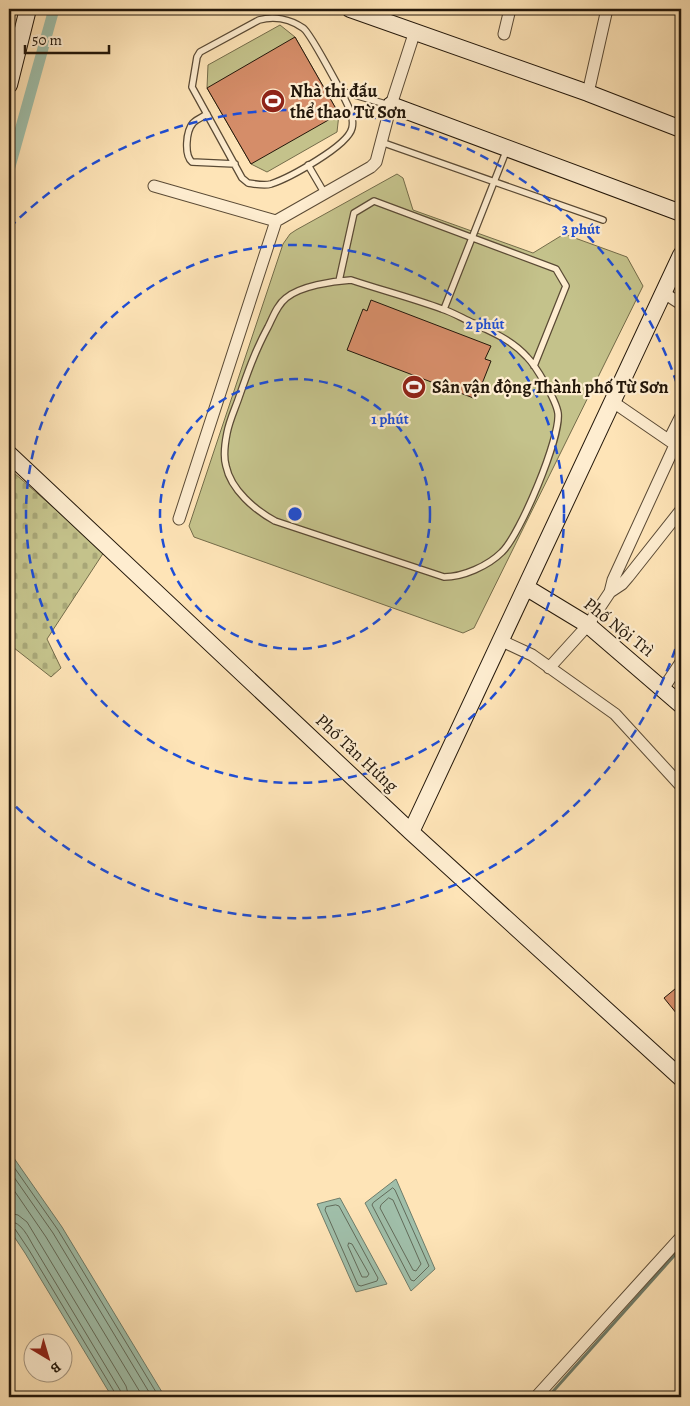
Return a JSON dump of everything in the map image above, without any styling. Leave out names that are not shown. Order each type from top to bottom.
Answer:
[{"type":"street","points":[[9,85],[28,9]]},
{"type":"street","points":[[350,9],[588,93],[681,129]]},
{"type":"street","points":[[504,34],[510,9]]},
{"type":"street","points":[[588,93],[607,9]]},
{"type":"street","points":[[179,519],[276,221],[371,167],[376,162],[391,105],[415,32]]},
{"type":"street","points":[[391,105],[681,213]]},
{"type":"street","points":[[154,186],[276,221]]},
{"type":"street","points":[[411,832],[527,588],[681,255]]},
{"type":"street","points":[[664,293],[681,304]]},
{"type":"street","points":[[613,402],[675,445]]},
{"type":"street","points":[[549,668],[588,625],[610,592],[613,580],[675,445],[681,416]]},
{"type":"street","name":"Phố Tân Hưng","points":[[9,454],[411,832],[681,1078]]},
{"type":"street","points":[[610,592],[622,584],[681,510]]},
{"type":"street","name":"Phố Nội Trì","points":[[527,588],[588,625],[681,705]]},
{"type":"street","points":[[502,641],[532,655],[615,714],[681,786]]},
{"type":"street","points":[[663,689],[681,662]]},
{"type":"street","points":[[536,1397],[681,1237]]},
{"type":"lane","points":[[269,17],[283,19],[305,29],[341,91],[352,116],[352,128],[340,146],[270,184],[248,184],[242,178],[192,87],[197,57],[200,52],[259,20],[269,17]]},
{"type":"lane","points":[[341,91],[391,105]]},
{"type":"lane","points":[[207,114],[194,122],[190,128],[186,151],[190,160],[192,162],[235,164]]},
{"type":"lane","points":[[381,142],[603,220]]},
{"type":"lane","points":[[444,309],[508,147]]},
{"type":"lane","points":[[308,165],[325,194]]},
{"type":"lane","points":[[339,281],[354,213],[374,201],[556,269],[566,286],[534,366]]},
{"type":"lane","points":[[351,280],[444,309],[506,339],[527,356],[547,389],[558,412],[556,434],[534,493],[503,552],[483,565],[461,575],[444,577],[275,521],[261,514],[250,504],[229,476],[224,451],[227,432],[253,355],[277,308],[287,297],[301,291],[339,281],[351,280]]},
{"type":"green space","name":"Nhà thi đấu thể thao Từ Sơn","points":[[280,25],[295,37],[339,114],[337,132],[267,172],[251,164],[207,88],[208,65]]},
{"type":"green space","name":"Sân vận động Thành phố Từ Sơn","points":[[397,174],[403,178],[413,210],[533,253],[564,234],[627,257],[643,286],[474,628],[463,633],[194,537],[189,526],[283,244],[290,234],[296,230]]},
{"type":"green space","points":[[13,472],[104,552],[47,639],[61,668],[51,677],[9,644],[9,479]]},
{"type":"water","points":[[9,1151],[62,1227],[165,1397],[112,1397],[9,1229]]},
{"type":"water","points":[[396,1179],[435,1269],[411,1291],[365,1203]]},
{"type":"water","points":[[340,1198],[387,1284],[356,1292],[317,1204]]},
{"type":"building","name":"Nhà thi đấu thể thao Từ Sơn","points":[[295,37],[339,114],[251,164],[207,88]]},
{"type":"building","points":[[371,300],[491,346],[485,359],[491,361],[476,399],[347,350],[363,309],[367,311]]},
{"type":"building","points":[[681,984],[681,1019],[664,998]]},
{"type":"waterway","points":[[9,170],[54,9]]},
{"type":"waterway","points":[[548,1397],[681,1248]]},
{"type":"place","name":"Nhà thi đấu thể thao Từ Sơn","points":[[273,101]]},
{"type":"place","name":"Sân vận động Thành phố Từ Sơn","points":[[414,387]]}]
